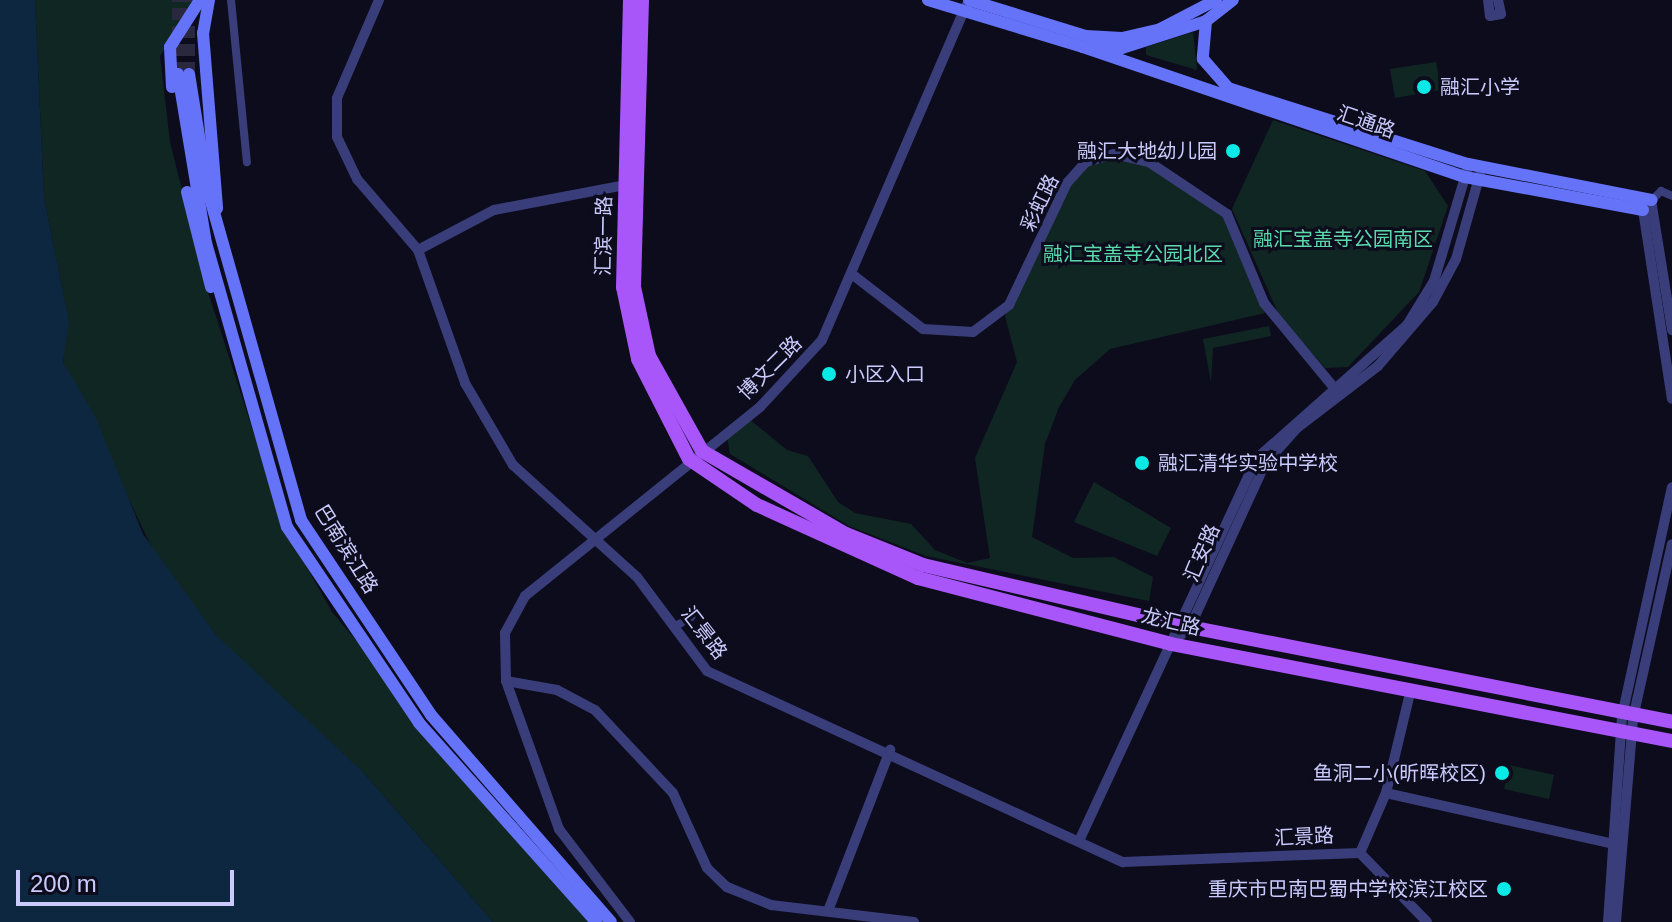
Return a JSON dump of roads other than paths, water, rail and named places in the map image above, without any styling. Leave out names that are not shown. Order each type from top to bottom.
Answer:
[{"type":"main road","points":[[200,0],[174,35],[169,60],[193,232],[211,288],[222,297]]},
{"type":"main road","points":[[209,0],[203,33],[218,231]]},
{"type":"main road","name":"汇滨一路","points":[[639,0],[625,185],[623,287],[638,359],[695,455]]},
{"type":"main road","name":"汇滨一路","points":[[639,0],[634,287],[649,356],[695,455]]},
{"type":"main road","points":[[928,0],[967,3],[1086,36],[1122,38],[1160,29],[1216,0]]},
{"type":"main road","points":[[967,3],[1083,47],[1122,48],[1206,21],[1233,0]]},
{"type":"main road","name":"汇通路","points":[[1206,21],[1203,59],[1228,88],[1467,170]]},
{"type":"main road","name":"汇通路","points":[[1083,47],[1467,170],[1647,205]]},
{"type":"main road","name":"巴南滨江路","points":[[596,922],[419,723],[287,527],[187,161],[183,74],[218,231],[301,520],[431,715],[611,922]]},
{"type":"main road","name":"龙汇路","points":[[695,455],[846,534],[923,565],[1184,626],[1628,717],[1672,722]]},
{"type":"main road","name":"龙汇路","points":[[695,455],[843,549],[918,578],[1171,644],[1625,736],[1672,741]]},
{"type":"street","points":[[231,0],[247,162]]},
{"type":"street","name":"汇景路","points":[[379,0],[337,98],[337,137],[357,179],[418,250],[483,422],[513,465],[637,577],[707,671],[727,684],[890,750],[1079,841],[1146,865],[1360,853],[1427,922]]},
{"type":"street","points":[[1488,0],[1496,15],[1498,0]]},
{"type":"street","name":"博文二路","points":[[630,922],[564,841],[506,681],[502,658],[513,614],[593,537],[803,366],[853,275],[967,3]]},
{"type":"street","name":"彩虹路","points":[[853,275],[923,329],[973,332],[1009,305],[1067,183],[1086,162],[1114,154],[1149,162],[1227,214],[1264,303],[1338,392]]},
{"type":"street","name":"汇安路","points":[[1079,841],[1171,644],[1184,626],[1265,464],[1407,325],[1426,297],[1467,170]]},
{"type":"street","name":"汇安路","points":[[1338,392],[1378,366],[1433,302],[1456,259],[1481,173]]},
{"type":"street","points":[[418,250],[494,210],[625,185]]},
{"type":"street","points":[[1647,205],[1661,191],[1672,196]]},
{"type":"street","points":[[1647,205],[1672,330]]},
{"type":"street","points":[[1647,205],[1672,399]]},
{"type":"street","points":[[1608,922],[1625,736],[1672,487]]},
{"type":"street","points":[[1628,717],[1672,544]]},
{"type":"street","points":[[674,627],[691,617]]},
{"type":"street","points":[[506,681],[557,690],[595,710],[673,793],[707,868],[727,887],[771,905],[914,922]]},
{"type":"street","points":[[1360,853],[1386,793],[1410,693]]},
{"type":"street","points":[[1616,922],[1625,736]]},
{"type":"street","points":[[828,911],[890,750]]},
{"type":"street","points":[[1386,793],[1614,844]]},
{"type":"water","points":[[0,0],[35,0],[44,198],[69,322],[63,362],[95,416],[143,534],[216,635],[363,772],[493,922],[0,922]]},
{"type":"tunnel","points":[[178,0],[178,74]]},
{"type":"tunnel","points":[[189,0],[189,74]]},
{"type":"place","name":"融汇小学","points":[[1424,87]]},
{"type":"place","name":"融汇大地幼儿园","points":[[1233,151]]},
{"type":"place","name":"小区入口","points":[[829,374]]},
{"type":"place","name":"融汇清华实验中学校","points":[[1142,463]]},
{"type":"place","name":"鱼洞二小(昕晖校区)","points":[[1502,773]]},
{"type":"place","name":"重庆市巴南巴蜀中学校滨江校区","points":[[1504,889]]},
{"type":"park label","name":"融汇宝盖寺公园南区","points":[[1343,239]]},
{"type":"park label","name":"融汇宝盖寺公园北区","points":[[1133,254]]}]
